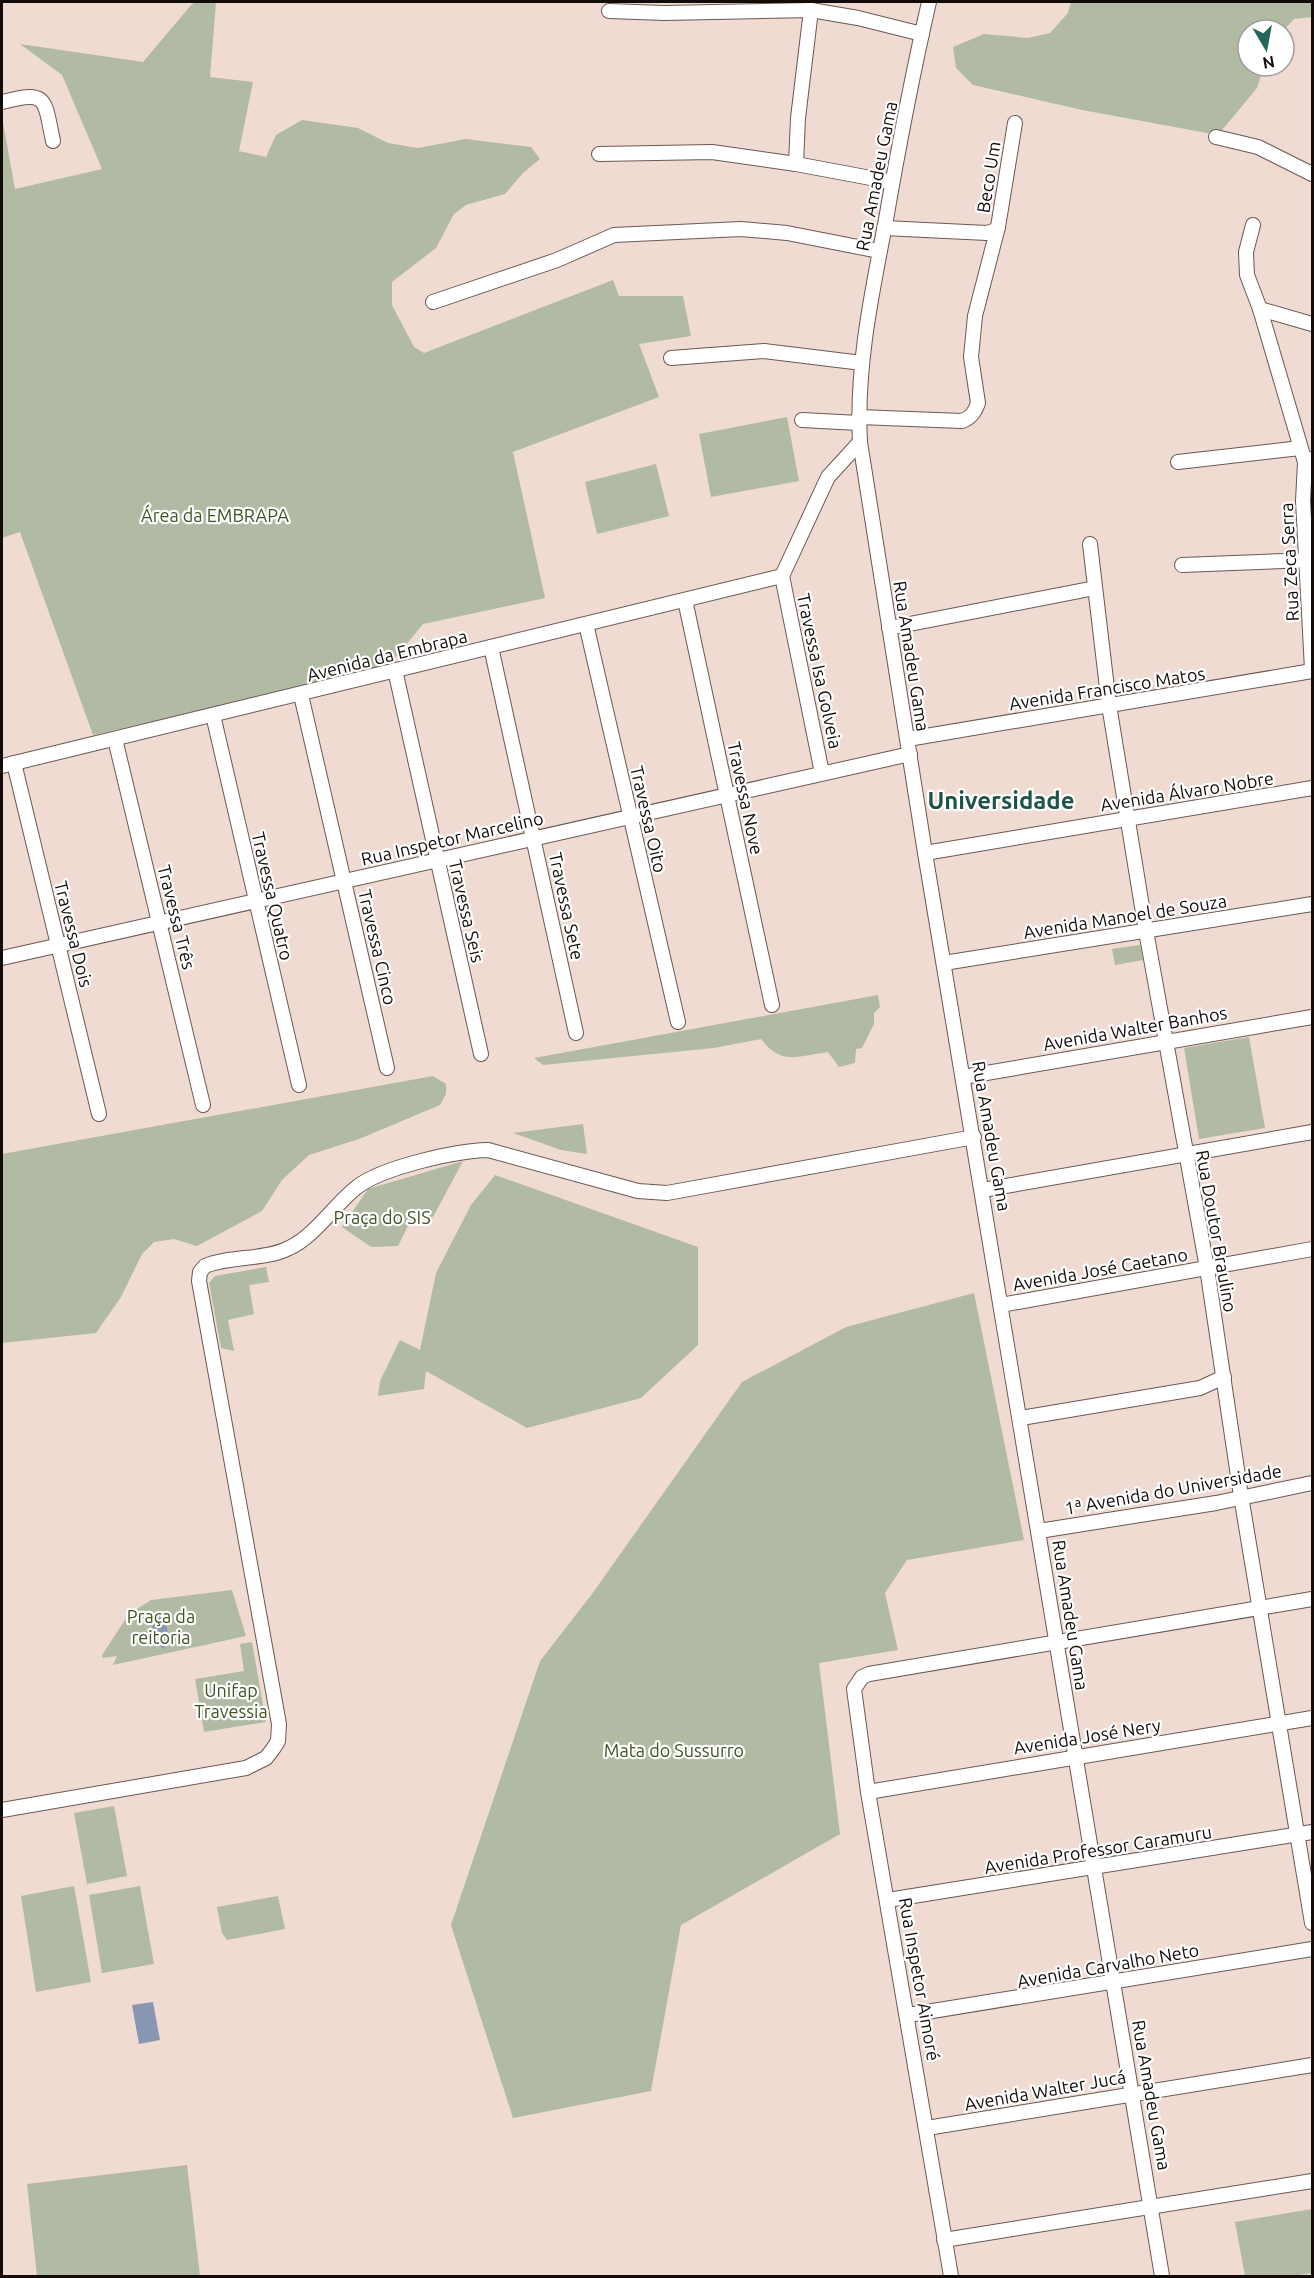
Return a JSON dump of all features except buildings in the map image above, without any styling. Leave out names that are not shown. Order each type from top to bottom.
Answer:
[{"type":"street","name":"Rua Amadeu Gama","points":[[929,2],[879,251],[862,363],[860,442],[925,852],[1153,2208],[1162,2277]]},
{"type":"street","points":[[796,164],[798,118],[811,10]]},
{"type":"street","points":[[609,11],[664,13],[811,10],[858,18],[922,34]]},
{"type":"street","points":[[2,102],[29,95],[38,97],[45,103],[53,141]]},
{"type":"street","name":"Beco Um","points":[[884,228],[996,231],[1015,123]]},
{"type":"street","points":[[1216,137],[1258,147],[1312,174]]},
{"type":"street","points":[[599,154],[712,152],[796,164],[892,182]]},
{"type":"street","name":"Rua Zeca Serra","points":[[1253,225],[1246,252],[1246,267],[1300,448],[1309,460],[1312,670]]},
{"type":"street","points":[[802,420],[967,419],[978,403],[971,357],[975,316],[998,226]]},
{"type":"street","points":[[433,302],[557,260],[614,235],[741,229],[787,233],[879,251]]},
{"type":"street","points":[[1260,309],[1312,324]]},
{"type":"street","points":[[671,358],[725,352],[765,351],[862,363]]},
{"type":"street","points":[[782,576],[828,477],[860,442]]},
{"type":"street","points":[[1178,462],[1300,448]]},
{"type":"street","name":"Rua Doutor Braulino","points":[[1090,544],[1110,705],[1146,931],[1207,1268],[1241,1496],[1312,1923]]},
{"type":"street","points":[[1182,565],[1309,560]]},
{"type":"street","name":"Avenida da Embrapa","points":[[8,765],[782,576]]},
{"type":"street","name":"Travessa Isa Golveia","points":[[782,576],[822,774]]},
{"type":"street","points":[[889,628],[1095,588]]},
{"type":"street","name":"Travessa Nove","points":[[685,600],[772,1005]]},
{"type":"street","name":"Travessa Oito","points":[[586,624],[678,1022]]},
{"type":"street","name":"Travessa Sete","points":[[491,647],[576,1033]]},
{"type":"street","name":"Travessa Seis","points":[[395,670],[480,1054]]},
{"type":"street","name":"Avenida Francisco Matos","points":[[908,739],[1312,670]]},
{"type":"street","name":"Travessa Cinco","points":[[301,695],[387,1068]]},
{"type":"street","name":"Travessa Quatro","points":[[213,715],[298,1084]]},
{"type":"street","name":"Travessa Três","points":[[115,739],[203,1105]]},
{"type":"street","name":"Rua Inspetor Marcelino","points":[[2,958],[910,754]]},
{"type":"street","name":"Travessa Dois","points":[[8,765],[58,945],[99,1114]]},
{"type":"street","name":"Avenida Álvaro Nobre","points":[[925,852],[1312,788]]},
{"type":"street","name":"Avenida Manoel de Souza","points":[[944,963],[1312,904]]},
{"type":"street","name":"Avenida Walter Banhos","points":[[963,1077],[1312,1017]]},
{"type":"street","points":[[983,1190],[1312,1132]]},
{"type":"street","points":[[2,1810],[246,1768],[266,1758],[278,1741],[279,1724],[264,1632],[199,1281],[205,1266],[274,1254],[291,1248],[365,1182],[433,1158],[473,1150],[488,1150],[638,1191],[667,1193],[974,1137]]},
{"type":"street","name":"Avenida José Caetano","points":[[1001,1305],[1312,1249]]},
{"type":"street","points":[[1021,1418],[1200,1388],[1224,1377]]},
{"type":"street","name":"1ª Avenida do Universidade","points":[[1039,1531],[1216,1503],[1312,1483]]},
{"type":"street","points":[[1057,1641],[1312,1599]]},
{"type":"street","name":"Rua Inspetor Aimoré","points":[[951,2277],[908,2015],[868,1792],[854,1689],[862,1677],[869,1674],[1057,1641]]},
{"type":"street","name":"Avenida José Nery","points":[[868,1792],[1077,1755],[1312,1718]]},
{"type":"street","name":"Avenida Professor Caramuru","points":[[888,1900],[1312,1832]]},
{"type":"street","name":"Avenida Carvalho Neto","points":[[908,2015],[1312,1949]]},
{"type":"street","name":"Avenida Walter Jucá","points":[[927,2128],[1133,2092],[1312,2065]]},
{"type":"street","points":[[944,2240],[1312,2181]]},
{"type":"green space","name":"Área da EMBRAPA","points":[[216,2],[210,77],[253,82],[239,151],[266,157],[276,135],[302,120],[358,128],[388,143],[418,148],[466,139],[531,147],[540,159],[523,173],[505,194],[466,205],[454,214],[436,248],[392,282],[392,305],[414,347],[424,353],[613,280],[619,296],[683,296],[691,336],[639,344],[659,397],[513,452],[545,598],[423,624],[386,669],[93,735],[20,532],[2,538],[2,117],[15,189],[102,169],[62,75],[20,44],[143,62],[192,4]]},
{"type":"green space","points":[[1071,2],[1312,2],[1312,17],[1236,18],[1236,78],[1260,78],[1257,88],[1218,135],[1082,110],[973,85],[956,68],[953,47],[984,34],[1028,38],[1050,33],[1068,13]]},
{"type":"green space","points":[[787,417],[799,481],[711,497],[699,434]]},
{"type":"green space","points":[[656,464],[669,516],[597,534],[585,482]]},
{"type":"green space","points":[[1140,945],[1143,960],[1115,965],[1112,949]]},
{"type":"green space","points":[[878,995],[880,1007],[874,1013],[874,1024],[862,1048],[856,1049],[855,1063],[839,1067],[828,1052],[799,1057],[783,1056],[768,1047],[761,1039],[714,1048],[543,1065],[534,1058]]},
{"type":"green space","points":[[1249,1037],[1265,1128],[1199,1139],[1184,1048]]},
{"type":"green space","points":[[433,1076],[446,1084],[446,1094],[440,1105],[359,1139],[309,1155],[282,1180],[262,1211],[197,1246],[174,1239],[154,1242],[142,1254],[121,1297],[96,1333],[2,1343],[2,1154]]},
{"type":"green space","points":[[583,1124],[587,1154],[561,1150],[513,1133]]},
{"type":"green space","name":"Praça do SIS","points":[[463,1161],[433,1217],[410,1222],[398,1246],[371,1247],[342,1227],[368,1189]]},
{"type":"green space","points":[[495,1175],[698,1247],[698,1345],[641,1398],[527,1428],[426,1371],[424,1389],[378,1396],[380,1381],[400,1340],[420,1350],[436,1273],[471,1205]]},
{"type":"green space","points":[[266,1267],[269,1282],[249,1285],[254,1314],[228,1320],[234,1351],[221,1348],[209,1283],[215,1276]]},
{"type":"green space","name":"Mata do Sussurro","points":[[974,1293],[1024,1540],[907,1560],[885,1593],[898,1650],[819,1663],[840,1834],[681,1925],[651,2091],[513,2118],[451,1925],[540,1661],[592,1594],[742,1382],[846,1327]]},
{"type":"green space","name":"Praça da reitoria","points":[[232,1590],[246,1636],[113,1665],[117,1656],[103,1658],[102,1655],[129,1614],[151,1600]]},
{"type":"green space","name":"Unifap Travessia","points":[[252,1642],[266,1722],[204,1732],[195,1679],[244,1671],[240,1644]]},
{"type":"green space","points":[[114,1806],[127,1876],[87,1884],[74,1813]]},
{"type":"green space","points":[[74,1886],[91,1982],[36,1992],[21,1896]]},
{"type":"green space","points":[[140,1886],[154,1964],[102,1973],[89,1895]]},
{"type":"green space","points":[[278,1896],[285,1929],[227,1940],[222,1933],[217,1907]]},
{"type":"green space","points":[[187,2165],[200,2276],[37,2276],[27,2184]]},
{"type":"green space","points":[[1312,2209],[1312,2273],[1294,2276],[1245,2276],[1235,2222]]},
{"type":"water","points":[[156,1611],[164,1620],[167,1628],[164,1649],[156,1641],[152,1632]]},
{"type":"water","points":[[153,2002],[160,2040],[139,2044],[132,2005]]},
{"type":"district","name":"Universidade","points":[[1001,800]]}]
